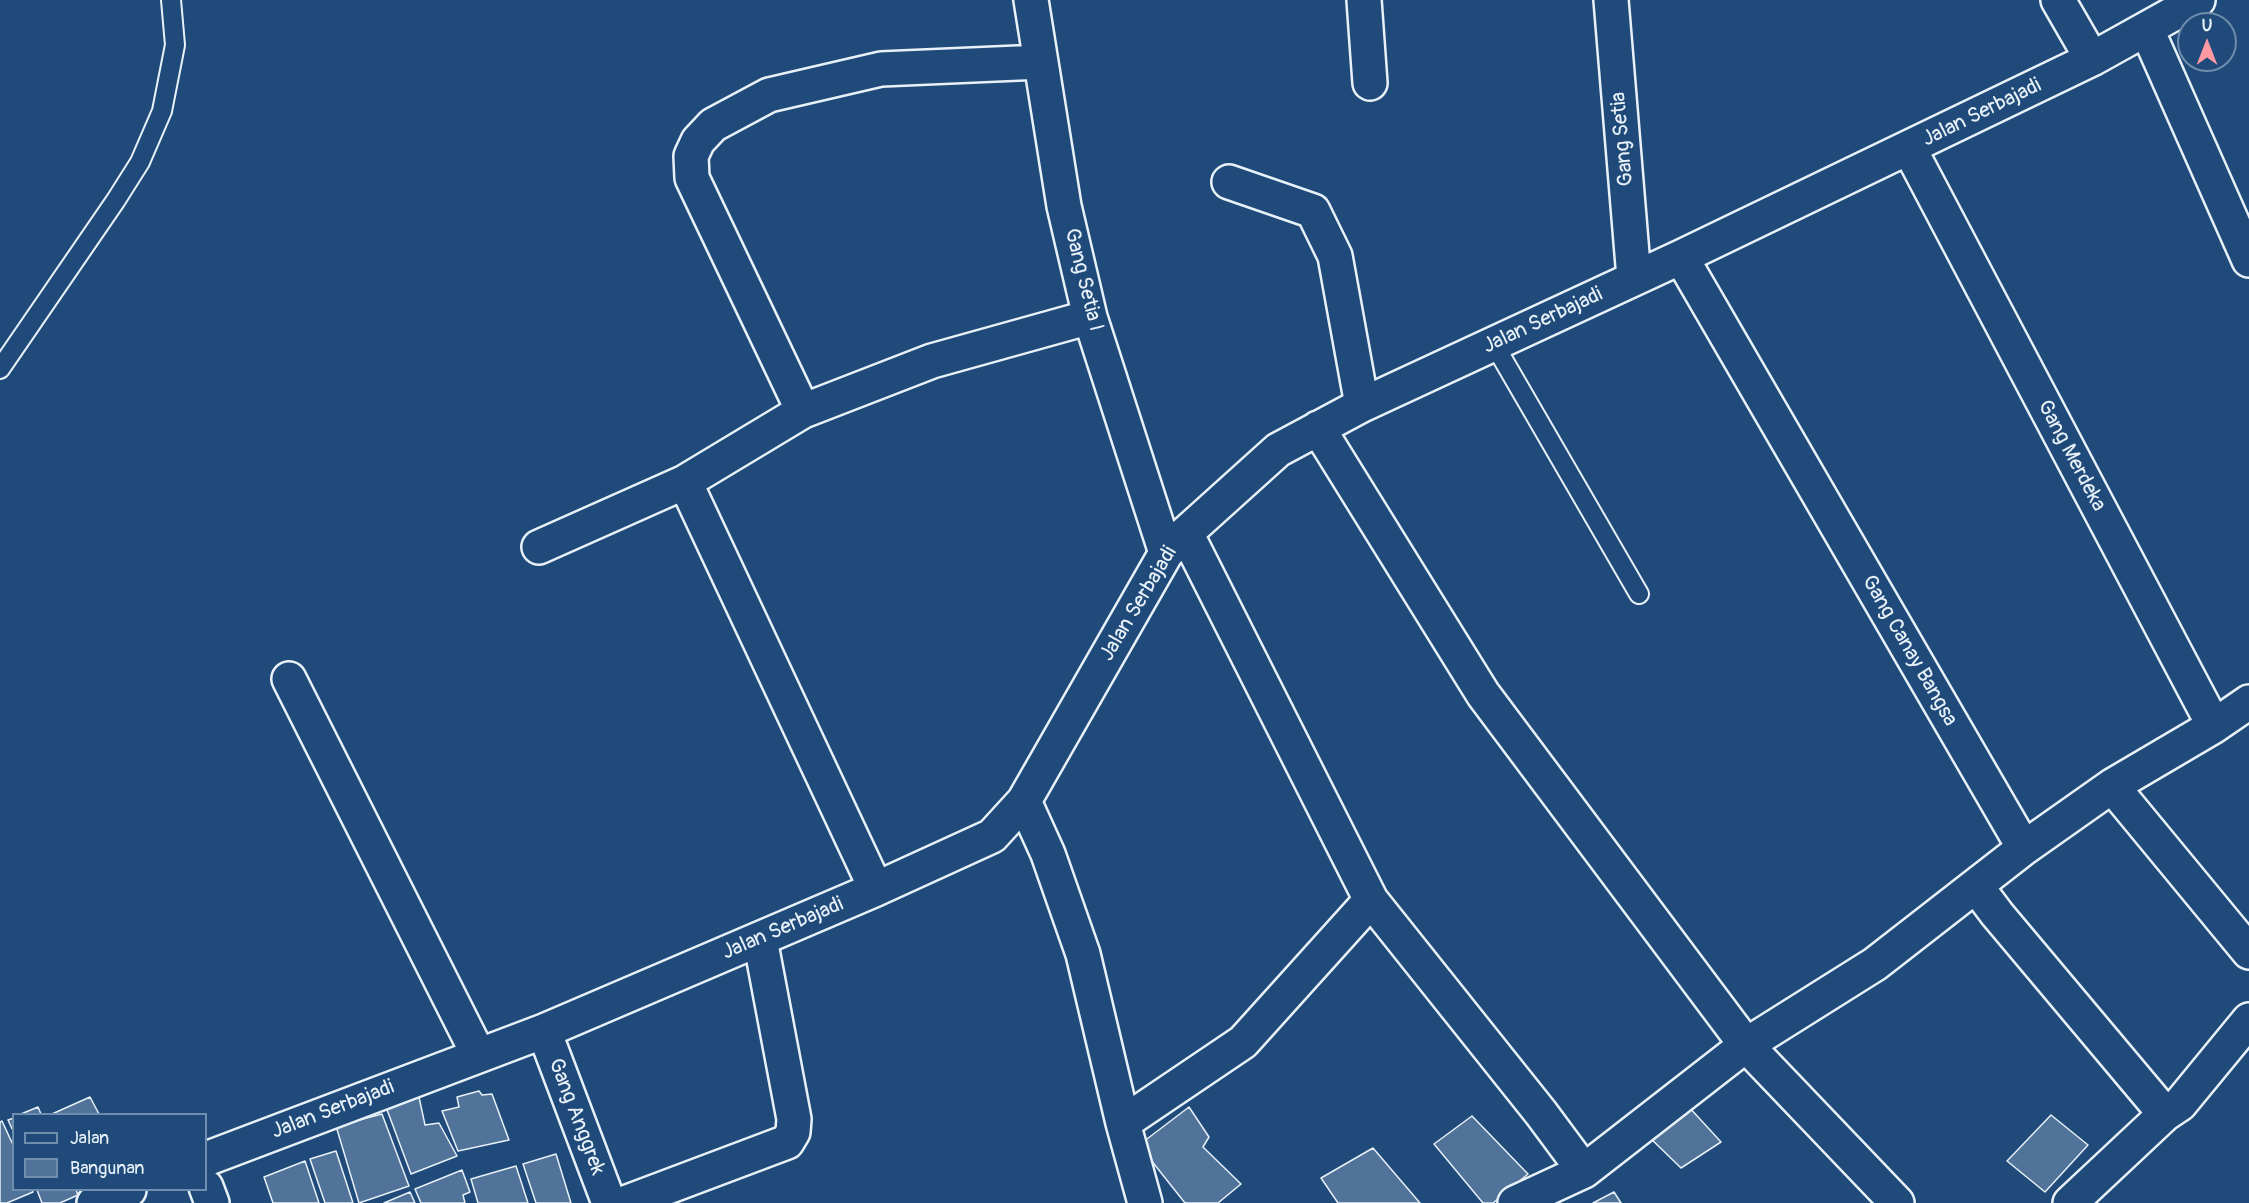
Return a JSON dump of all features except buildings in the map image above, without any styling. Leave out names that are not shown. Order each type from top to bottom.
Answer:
[{"type":"street","name":"Gang Setia I","points":[[1031,0],[1064,206],[1090,317],[1176,543],[1371,900],[1542,1113],[1584,1172]]},
{"type":"street","points":[[1365,0],[1370,83]]},
{"type":"street","name":"Gang Setia","points":[[1611,0],[1634,278]]},
{"type":"street","points":[[2058,0],[2092,59]]},
{"type":"street","name":"Jalan Serbajadi","points":[[207,1159],[478,1054],[544,1031],[876,889],[992,836],[1024,801],[1176,543],[1278,450],[1362,405],[1681,257],[2092,59],[2198,0]]},
{"type":"street","points":[[2147,30],[2249,261]]},
{"type":"street","points":[[803,411],[692,178],[691,156],[698,141],[713,125],[769,95],[859,74],[881,69],[1041,62]]},
{"type":"street","name":"Gang Merdeka","points":[[1909,148],[2214,726]]},
{"type":"street","points":[[1229,182],[1313,211],[1335,256],[1362,405]]},
{"type":"street","name":"Gang Canay Bangsa","points":[[1681,257],[2024,848]]},
{"type":"street","points":[[539,547],[685,482],[803,411],[932,361],[1090,317]]},
{"type":"street","points":[[1318,428],[1483,694],[1746,1045],[1897,1203]]},
{"type":"street","points":[[685,482],[876,889]]},
{"type":"street","points":[[289,679],[478,1054]]},
{"type":"street","points":[[1515,1203],[1584,1172],[1746,1045],[1875,964],[2024,848],[2112,786],[2214,726],[2249,702]]},
{"type":"street","points":[[2112,786],[2249,952]]},
{"type":"street","points":[[1024,801],[1048,854],[1083,954],[1123,1123],[1145,1203]]},
{"type":"street","points":[[1976,886],[2165,1114]]},
{"type":"street","points":[[1123,1123],[1243,1042],[1371,900]]},
{"type":"street","points":[[625,1203],[787,1142],[793,1132],[794,1119],[760,939]]},
{"type":"street","points":[[2070,1203],[2165,1114],[2180,1104],[2249,1020]]},
{"type":"street","name":"Gang Anggrek","points":[[544,1031],[609,1203]]},
{"type":"street","points":[[94,1203],[126,1191]]},
{"type":"lane","points":[[0,369],[117,200],[140,162],[162,111],[175,45],[171,0]]},
{"type":"lane","points":[[1494,344],[1639,594]]}]
